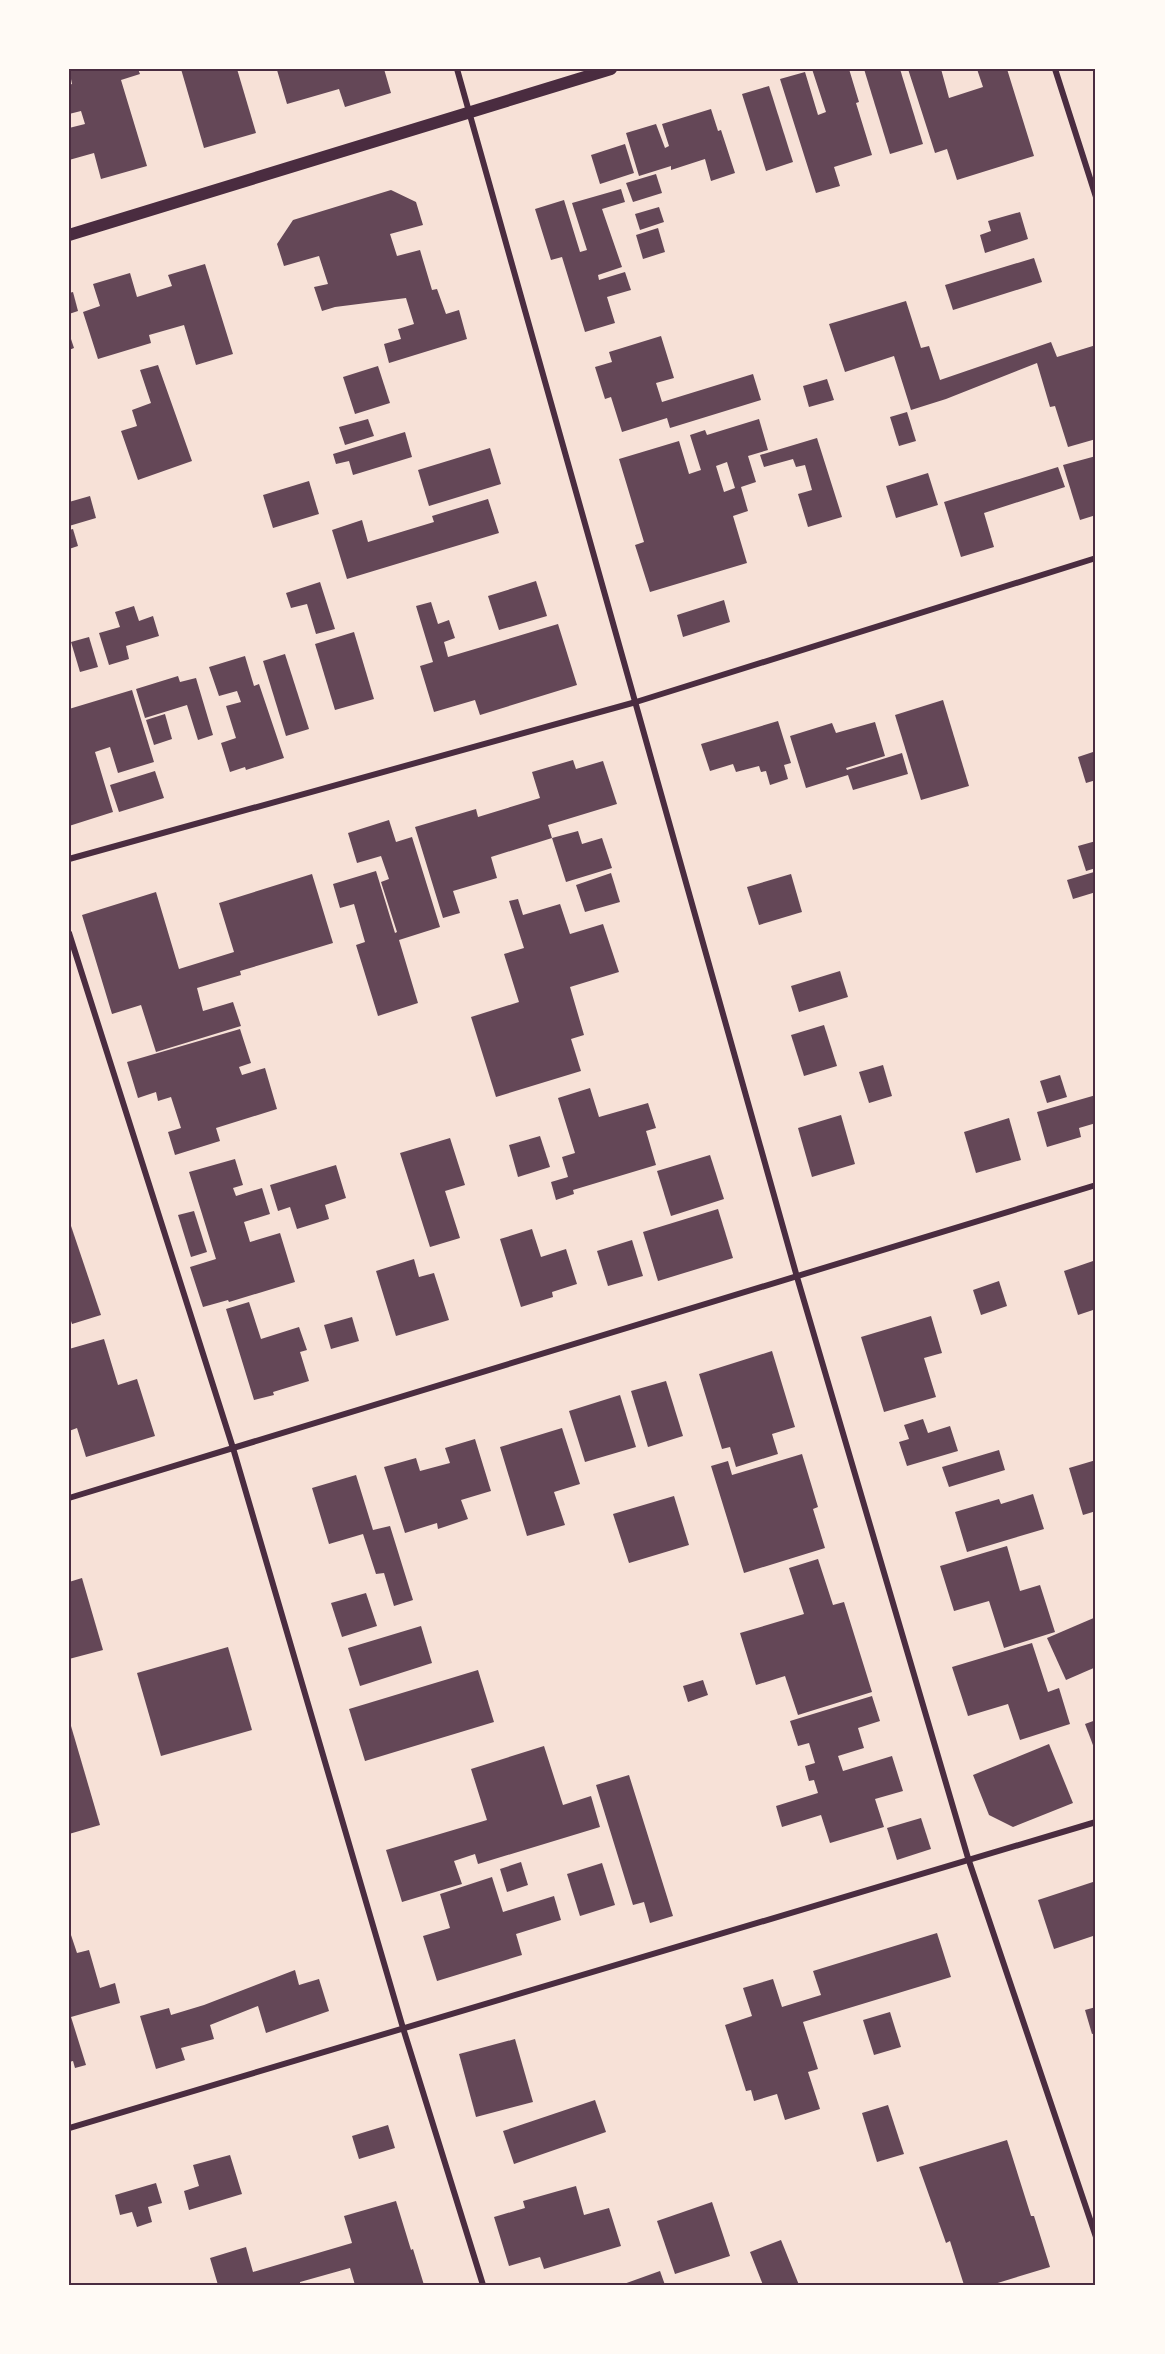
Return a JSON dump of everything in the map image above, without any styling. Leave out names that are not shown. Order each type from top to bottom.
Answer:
[{"type":"main road","points":[[69,235],[611,69]]},
{"type":"street","points":[[458,69],[797,1277],[968,1858],[1096,2237]]},
{"type":"street","points":[[1055,69],[1096,197]]},
{"type":"street","points":[[69,859],[636,702],[1096,558]]},
{"type":"street","points":[[69,933],[232,1448],[403,2028],[483,2285]]},
{"type":"street","points":[[69,1498],[1096,1185]]},
{"type":"street","points":[[69,2128],[968,1858],[1096,1822]]},
{"type":"building","points":[[69,69],[138,69],[140,74],[121,80],[147,166],[101,179],[94,153],[69,160],[69,128],[85,124],[81,111],[69,114],[69,85],[72,84]]},
{"type":"building","points":[[181,69],[237,69],[256,133],[204,148]]},
{"type":"building","points":[[384,69],[391,93],[345,107],[339,89],[287,104],[277,70]]},
{"type":"building","points":[[812,69],[849,69],[859,102],[856,103],[872,155],[834,167],[840,186],[816,193],[780,79],[805,72],[818,115],[826,112]]},
{"type":"building","points":[[864,69],[900,69],[923,144],[890,154]]},
{"type":"building","points":[[908,69],[941,69],[949,98],[983,87],[977,69],[1007,69],[1034,156],[957,180],[947,149],[935,153]]},
{"type":"building","points":[[769,86],[793,162],[766,171],[742,94]]},
{"type":"building","points":[[711,109],[718,131],[721,130],[735,173],[711,181],[705,159],[671,170],[671,166],[639,176],[626,133],[656,124],[665,148],[669,146],[662,124]]},
{"type":"building","points":[[625,144],[634,173],[600,184],[591,155]]},
{"type":"building","points":[[656,174],[662,193],[633,202],[626,183]]},
{"type":"building","points":[[621,189],[625,202],[602,209],[622,267],[598,275],[599,280],[625,272],[631,290],[607,297],[615,323],[585,332],[562,257],[551,260],[535,209],[564,200],[580,252],[587,250],[572,203]]},
{"type":"building","points":[[391,190],[416,202],[423,225],[390,234],[397,256],[420,250],[432,290],[437,289],[446,314],[459,310],[467,339],[389,363],[384,344],[401,339],[398,329],[414,324],[406,298],[335,307],[322,311],[314,287],[328,284],[319,256],[284,266],[277,244],[293,220]]},
{"type":"building","points":[[659,207],[664,222],[640,230],[635,214]]},
{"type":"building","points":[[1020,212],[1028,239],[985,253],[980,235],[991,231],[988,221]]},
{"type":"building","points":[[658,228],[665,252],[643,259],[636,235]]},
{"type":"building","points":[[1034,258],[1042,282],[953,310],[945,285]]},
{"type":"building","points":[[205,264],[233,354],[196,365],[184,325],[149,335],[151,343],[98,359],[83,312],[100,306],[93,284],[130,273],[137,297],[172,286],[168,275]]},
{"type":"building","points":[[73,292],[78,311],[69,314],[69,293]]},
{"type":"building","points":[[906,301],[921,348],[929,346],[940,380],[1051,342],[1057,357],[1096,345],[1096,439],[1068,447],[1055,406],[1050,407],[1037,363],[946,399],[911,410],[894,356],[845,372],[829,324]]},
{"type":"building","points":[[69,333],[74,348],[69,350]]},
{"type":"building","points":[[661,336],[674,378],[656,383],[662,402],[753,374],[761,400],[670,428],[667,418],[622,432],[611,397],[605,399],[595,367],[612,362],[609,352]]},
{"type":"building","points":[[158,365],[192,461],[138,480],[121,431],[137,426],[132,410],[151,403],[140,370]]},
{"type":"building","points":[[378,366],[390,403],[355,414],[343,377]]},
{"type":"building","points":[[827,379],[834,400],[809,407],[803,386]]},
{"type":"building","points":[[907,412],[916,441],[899,446],[890,417]]},
{"type":"building","points":[[368,419],[374,436],[345,445],[339,427]]},
{"type":"building","points":[[759,419],[768,450],[748,456],[756,482],[741,487],[748,511],[733,516],[747,563],[650,592],[635,545],[644,542],[619,459],[679,441],[689,474],[701,470],[690,435],[705,430],[707,435]],"holes":[[[727,462],[735,488],[724,492],[716,466]]]},
{"type":"building","points":[[405,432],[412,457],[353,475],[349,461],[336,464],[333,454]]},
{"type":"building","points":[[817,438],[842,517],[808,527],[798,494],[812,490],[805,465],[796,467],[793,459],[764,467],[760,455]]},
{"type":"building","points":[[490,448],[501,484],[429,506],[418,470]]},
{"type":"building","points":[[1096,456],[1096,515],[1080,520],[1063,465]]},
{"type":"building","points":[[1058,467],[1065,487],[984,513],[994,547],[961,557],[944,502]]},
{"type":"building","points":[[928,473],[938,505],[896,518],[886,486]]},
{"type":"building","points":[[309,481],[319,514],[273,528],[263,495]]},
{"type":"building","points":[[90,496],[96,518],[69,526],[69,502]]},
{"type":"building","points":[[488,499],[499,533],[347,579],[332,530],[362,520],[368,542],[434,522],[432,516]]},
{"type":"building","points":[[73,529],[78,546],[69,549],[69,530]]},
{"type":"building","points":[[536,581],[547,616],[499,630],[488,596]]},
{"type":"building","points":[[320,582],[335,629],[316,634],[307,604],[291,608],[286,593]]},
{"type":"building","points":[[724,600],[730,622],[683,637],[677,615]]},
{"type":"building","points":[[431,602],[438,624],[449,620],[455,638],[444,642],[448,657],[558,624],[577,685],[480,715],[475,700],[434,712],[420,666],[433,662],[416,606]]},
{"type":"building","points":[[134,606],[139,621],[153,616],[159,636],[126,646],[129,659],[109,665],[99,633],[120,627],[115,612]]},
{"type":"building","points":[[354,632],[374,699],[335,710],[315,644]]},
{"type":"building","points":[[89,637],[98,667],[80,672],[71,642]]},
{"type":"building","points":[[285,654],[309,729],[286,736],[263,661]]},
{"type":"building","points":[[245,656],[254,686],[259,684],[284,758],[246,770],[245,767],[230,772],[221,743],[236,738],[226,706],[241,702],[237,691],[219,696],[209,667]]},
{"type":"building","points":[[178,676],[180,682],[196,678],[213,735],[198,740],[187,705],[145,718],[136,689]]},
{"type":"building","points":[[132,690],[154,762],[118,773],[110,747],[95,752],[113,812],[69,826],[69,709]]},
{"type":"building","points":[[943,700],[969,786],[921,800],[895,715]]},
{"type":"building","points":[[165,714],[172,739],[154,745],[146,720]]},
{"type":"building","points":[[778,721],[791,763],[784,765],[788,779],[770,785],[766,771],[761,772],[759,766],[736,772],[733,764],[710,771],[701,744]]},
{"type":"building","points":[[875,722],[885,756],[846,768],[847,770],[902,753],[908,774],[853,790],[848,775],[806,788],[790,736],[832,723],[836,733]]},
{"type":"building","points":[[1096,751],[1096,780],[1086,783],[1078,757]]},
{"type":"building","points":[[573,760],[576,769],[603,761],[617,804],[548,825],[552,838],[491,857],[497,878],[453,891],[460,913],[443,918],[415,827],[476,809],[478,817],[540,798],[532,772]]},
{"type":"building","points":[[155,771],[164,798],[119,812],[110,785]]},
{"type":"building","points":[[389,820],[396,842],[412,837],[440,927],[399,940],[418,1003],[378,1016],[356,945],[365,942],[354,904],[340,908],[333,884],[376,871],[395,933],[397,932],[381,882],[389,879],[381,856],[357,863],[348,833]]},
{"type":"building","points":[[578,831],[582,844],[602,838],[612,868],[566,882],[552,838]]},
{"type":"building","points":[[1096,841],[1096,868],[1086,871],[1078,846]]},
{"type":"building","points":[[1094,872],[1096,892],[1073,899],[1067,880]]},
{"type":"building","points":[[611,873],[620,902],[585,912],[576,885]]},
{"type":"building","points":[[312,874],[333,943],[240,971],[241,975],[197,988],[203,1011],[233,1002],[241,1026],[156,1052],[141,1005],[112,1014],[82,915],[156,892],[179,969],[234,952],[219,903]]},
{"type":"building","points":[[791,874],[802,912],[759,925],[747,887]]},
{"type":"building","points":[[518,899],[523,915],[560,904],[570,934],[603,924],[619,972],[570,987],[584,1035],[571,1039],[581,1071],[496,1097],[471,1017],[519,1002],[504,954],[524,948],[509,901]]},
{"type":"building","points":[[840,971],[848,997],[799,1012],[791,986]]},
{"type":"building","points":[[824,1025],[837,1066],[804,1076],[791,1035]]},
{"type":"building","points":[[240,1029],[251,1063],[239,1067],[242,1075],[265,1068],[277,1109],[216,1128],[220,1141],[175,1155],[168,1132],[181,1128],[171,1097],[158,1101],[156,1092],[138,1098],[127,1062]]},
{"type":"building","points":[[883,1065],[892,1096],[869,1103],[859,1072]]},
{"type":"building","points":[[1060,1075],[1067,1097],[1047,1103],[1040,1081]]},
{"type":"building","points":[[590,1088],[599,1117],[648,1103],[656,1128],[646,1131],[656,1165],[573,1190],[574,1194],[556,1200],[551,1182],[568,1177],[562,1157],[575,1153],[558,1098]]},
{"type":"building","points":[[1096,1095],[1096,1123],[1079,1128],[1081,1137],[1047,1147],[1037,1112]]},
{"type":"building","points":[[841,1115],[855,1164],[812,1177],[798,1128]]},
{"type":"building","points":[[1009,1118],[1021,1160],[976,1173],[964,1132]]},
{"type":"building","points":[[540,1136],[550,1167],[518,1177],[509,1145]]},
{"type":"building","points":[[450,1138],[465,1185],[445,1191],[460,1238],[430,1247],[400,1153]]},
{"type":"building","points":[[710,1155],[724,1199],[671,1216],[657,1171]]},
{"type":"building","points":[[235,1159],[243,1185],[233,1188],[236,1196],[262,1188],[270,1214],[244,1222],[250,1242],[280,1233],[295,1282],[229,1302],[228,1300],[203,1307],[190,1267],[216,1259],[189,1172]]},
{"type":"building","points":[[336,1165],[346,1198],[325,1205],[329,1219],[297,1229],[290,1207],[278,1211],[270,1185]]},
{"type":"building","points":[[718,1209],[733,1258],[658,1281],[643,1232]]},
{"type":"building","points":[[194,1211],[207,1252],[191,1257],[178,1215]]},
{"type":"building","points":[[69,1220],[101,1315],[72,1324],[69,1315]]},
{"type":"building","points":[[532,1229],[541,1257],[566,1249],[577,1284],[552,1292],[553,1297],[521,1307],[500,1239]]},
{"type":"building","points":[[632,1240],[643,1276],[608,1286],[597,1251]]},
{"type":"building","points":[[414,1259],[419,1277],[434,1273],[449,1320],[396,1336],[376,1271]]},
{"type":"building","points":[[1096,1260],[1096,1309],[1078,1315],[1064,1271]]},
{"type":"building","points":[[999,1281],[1007,1306],[981,1315],[973,1290]]},
{"type":"building","points":[[249,1302],[261,1339],[299,1327],[307,1350],[300,1352],[309,1381],[273,1392],[274,1395],[254,1400],[226,1309]]},
{"type":"building","points":[[931,1316],[942,1353],[924,1358],[936,1397],[884,1412],[861,1337]]},
{"type":"building","points":[[352,1317],[359,1341],[331,1349],[324,1325]]},
{"type":"building","points":[[104,1339],[118,1385],[137,1379],[155,1436],[86,1457],[77,1428],[69,1431],[69,1349]]},
{"type":"building","points":[[772,1351],[795,1427],[772,1434],[778,1454],[736,1467],[730,1447],[722,1449],[699,1374]]},
{"type":"building","points":[[666,1381],[683,1436],[648,1447],[631,1391]]},
{"type":"building","points":[[620,1395],[636,1447],[585,1462],[569,1411]]},
{"type":"building","points":[[923,1419],[928,1433],[950,1426],[958,1451],[907,1466],[899,1442],[909,1439],[904,1425]]},
{"type":"building","points":[[562,1428],[580,1484],[554,1492],[565,1525],[527,1536],[500,1447]]},
{"type":"building","points":[[475,1439],[491,1491],[461,1500],[468,1519],[438,1529],[437,1523],[405,1533],[384,1467],[416,1458],[420,1471],[450,1463],[445,1448]]},
{"type":"building","points":[[999,1450],[1005,1470],[949,1487],[942,1467]]},
{"type":"building","points":[[802,1454],[818,1507],[813,1509],[825,1548],[744,1573],[711,1466],[728,1461],[732,1475]]},
{"type":"building","points":[[1096,1460],[1096,1511],[1083,1515],[1069,1468]]},
{"type":"building","points":[[356,1475],[373,1530],[390,1526],[413,1600],[394,1606],[384,1573],[376,1574],[363,1534],[329,1544],[312,1488]]},
{"type":"building","points":[[1033,1494],[1044,1529],[967,1552],[955,1512],[999,1499],[1001,1504]]},
{"type":"building","points":[[674,1496],[689,1545],[629,1563],[613,1514]]},
{"type":"building","points":[[1007,1546],[1020,1591],[1040,1585],[1055,1632],[1004,1648],[989,1601],[954,1611],[940,1566]]},
{"type":"building","points":[[818,1559],[833,1605],[844,1602],[872,1692],[798,1715],[785,1676],[756,1685],[740,1633],[804,1614],[789,1568]]},
{"type":"building","points":[[82,1578],[103,1650],[69,1659],[69,1582]]},
{"type":"building","points":[[366,1593],[377,1626],[342,1637],[331,1603]]},
{"type":"building","points":[[1096,1617],[1096,1667],[1066,1680],[1047,1638]]},
{"type":"building","points":[[421,1626],[432,1663],[360,1686],[348,1648]]},
{"type":"building","points":[[1032,1643],[1048,1692],[1059,1688],[1070,1724],[1020,1740],[1008,1704],[968,1716],[952,1667]]},
{"type":"building","points":[[228,1647],[252,1730],[161,1756],[137,1673]]},
{"type":"building","points":[[478,1670],[494,1722],[365,1761],[349,1709]]},
{"type":"building","points":[[703,1680],[708,1695],[688,1702],[683,1686]]},
{"type":"building","points":[[872,1696],[880,1721],[858,1728],[864,1748],[838,1756],[843,1771],[892,1756],[903,1791],[875,1799],[884,1827],[830,1843],[821,1815],[782,1827],[776,1806],[818,1793],[814,1780],[809,1781],[805,1766],[815,1763],[809,1743],[798,1746],[790,1721]]},
{"type":"building","points":[[1096,1720],[1096,1753],[1085,1724]]},
{"type":"building","points":[[71,1726],[100,1825],[69,1834],[69,1727]]},
{"type":"building","points":[[1049,1744],[1073,1803],[1013,1827],[989,1815],[973,1775]]},
{"type":"building","points":[[544,1746],[563,1805],[591,1796],[600,1827],[478,1864],[475,1854],[454,1861],[462,1884],[402,1902],[386,1850],[487,1820],[471,1769]]},
{"type":"building","points":[[629,1775],[673,1916],[650,1923],[644,1902],[633,1905],[596,1785]]},
{"type":"building","points":[[921,1818],[931,1849],[897,1860],[887,1828]]},
{"type":"building","points":[[521,1862],[528,1885],[507,1892],[500,1869]]},
{"type":"building","points":[[602,1863],[615,1905],[580,1916],[567,1874]]},
{"type":"building","points":[[492,1877],[503,1912],[554,1896],[561,1920],[516,1934],[522,1955],[437,1981],[423,1936],[450,1928],[440,1894]]},
{"type":"building","points":[[1096,1881],[1096,1935],[1054,1949],[1038,1900]]},
{"type":"building","points":[[69,1929],[77,1953],[89,1950],[100,1988],[115,1983],[120,2003],[71,2017],[86,2065],[75,2068],[73,2061],[69,2062]]},
{"type":"building","points":[[937,1933],[951,1977],[803,2022],[818,2069],[808,2072],[820,2109],[785,2120],[777,2094],[754,2101],[751,2090],[746,2091],[725,2025],[752,2016],[743,1988],[773,1979],[782,2007],[821,1995],[813,1971]]},
{"type":"building","points":[[295,1970],[299,1985],[319,1979],[329,2011],[266,2033],[258,2006],[210,2025],[214,2039],[181,2048],[185,2060],[156,2069],[140,2016],[169,2008],[171,2015],[204,2005]]},
{"type":"building","points":[[1096,2007],[1096,2033],[1092,2034],[1085,2010]]},
{"type":"building","points":[[890,2012],[901,2047],[874,2055],[863,2020]]},
{"type":"building","points":[[515,2039],[533,2102],[476,2117],[459,2054]]},
{"type":"building","points":[[595,2100],[606,2132],[514,2164],[503,2131]]},
{"type":"building","points":[[888,2105],[904,2154],[877,2162],[862,2113]]},
{"type":"building","points":[[388,2125],[395,2148],[359,2159],[352,2136]]},
{"type":"building","points":[[1007,2140],[1050,2267],[991,2285],[964,2285],[950,2241],[946,2243],[919,2167]]},
{"type":"building","points":[[230,2155],[242,2194],[189,2210],[184,2191],[199,2186],[193,2165]]},
{"type":"building","points":[[156,2183],[162,2203],[148,2207],[152,2222],[137,2227],[132,2212],[120,2215],[115,2195]]},
{"type":"building","points":[[576,2186],[584,2215],[609,2208],[621,2246],[544,2269],[540,2257],[509,2266],[494,2217],[525,2208],[523,2201]]},
{"type":"building","points":[[396,2201],[424,2285],[355,2285],[350,2268],[300,2282],[300,2285],[218,2285],[210,2258],[246,2247],[253,2272],[352,2243],[344,2216]]},
{"type":"building","points":[[712,2202],[730,2256],[675,2274],[657,2221]]},
{"type":"building","points":[[781,2240],[799,2285],[763,2285],[750,2252]]},
{"type":"building","points":[[660,2271],[665,2285],[621,2285]]}]
